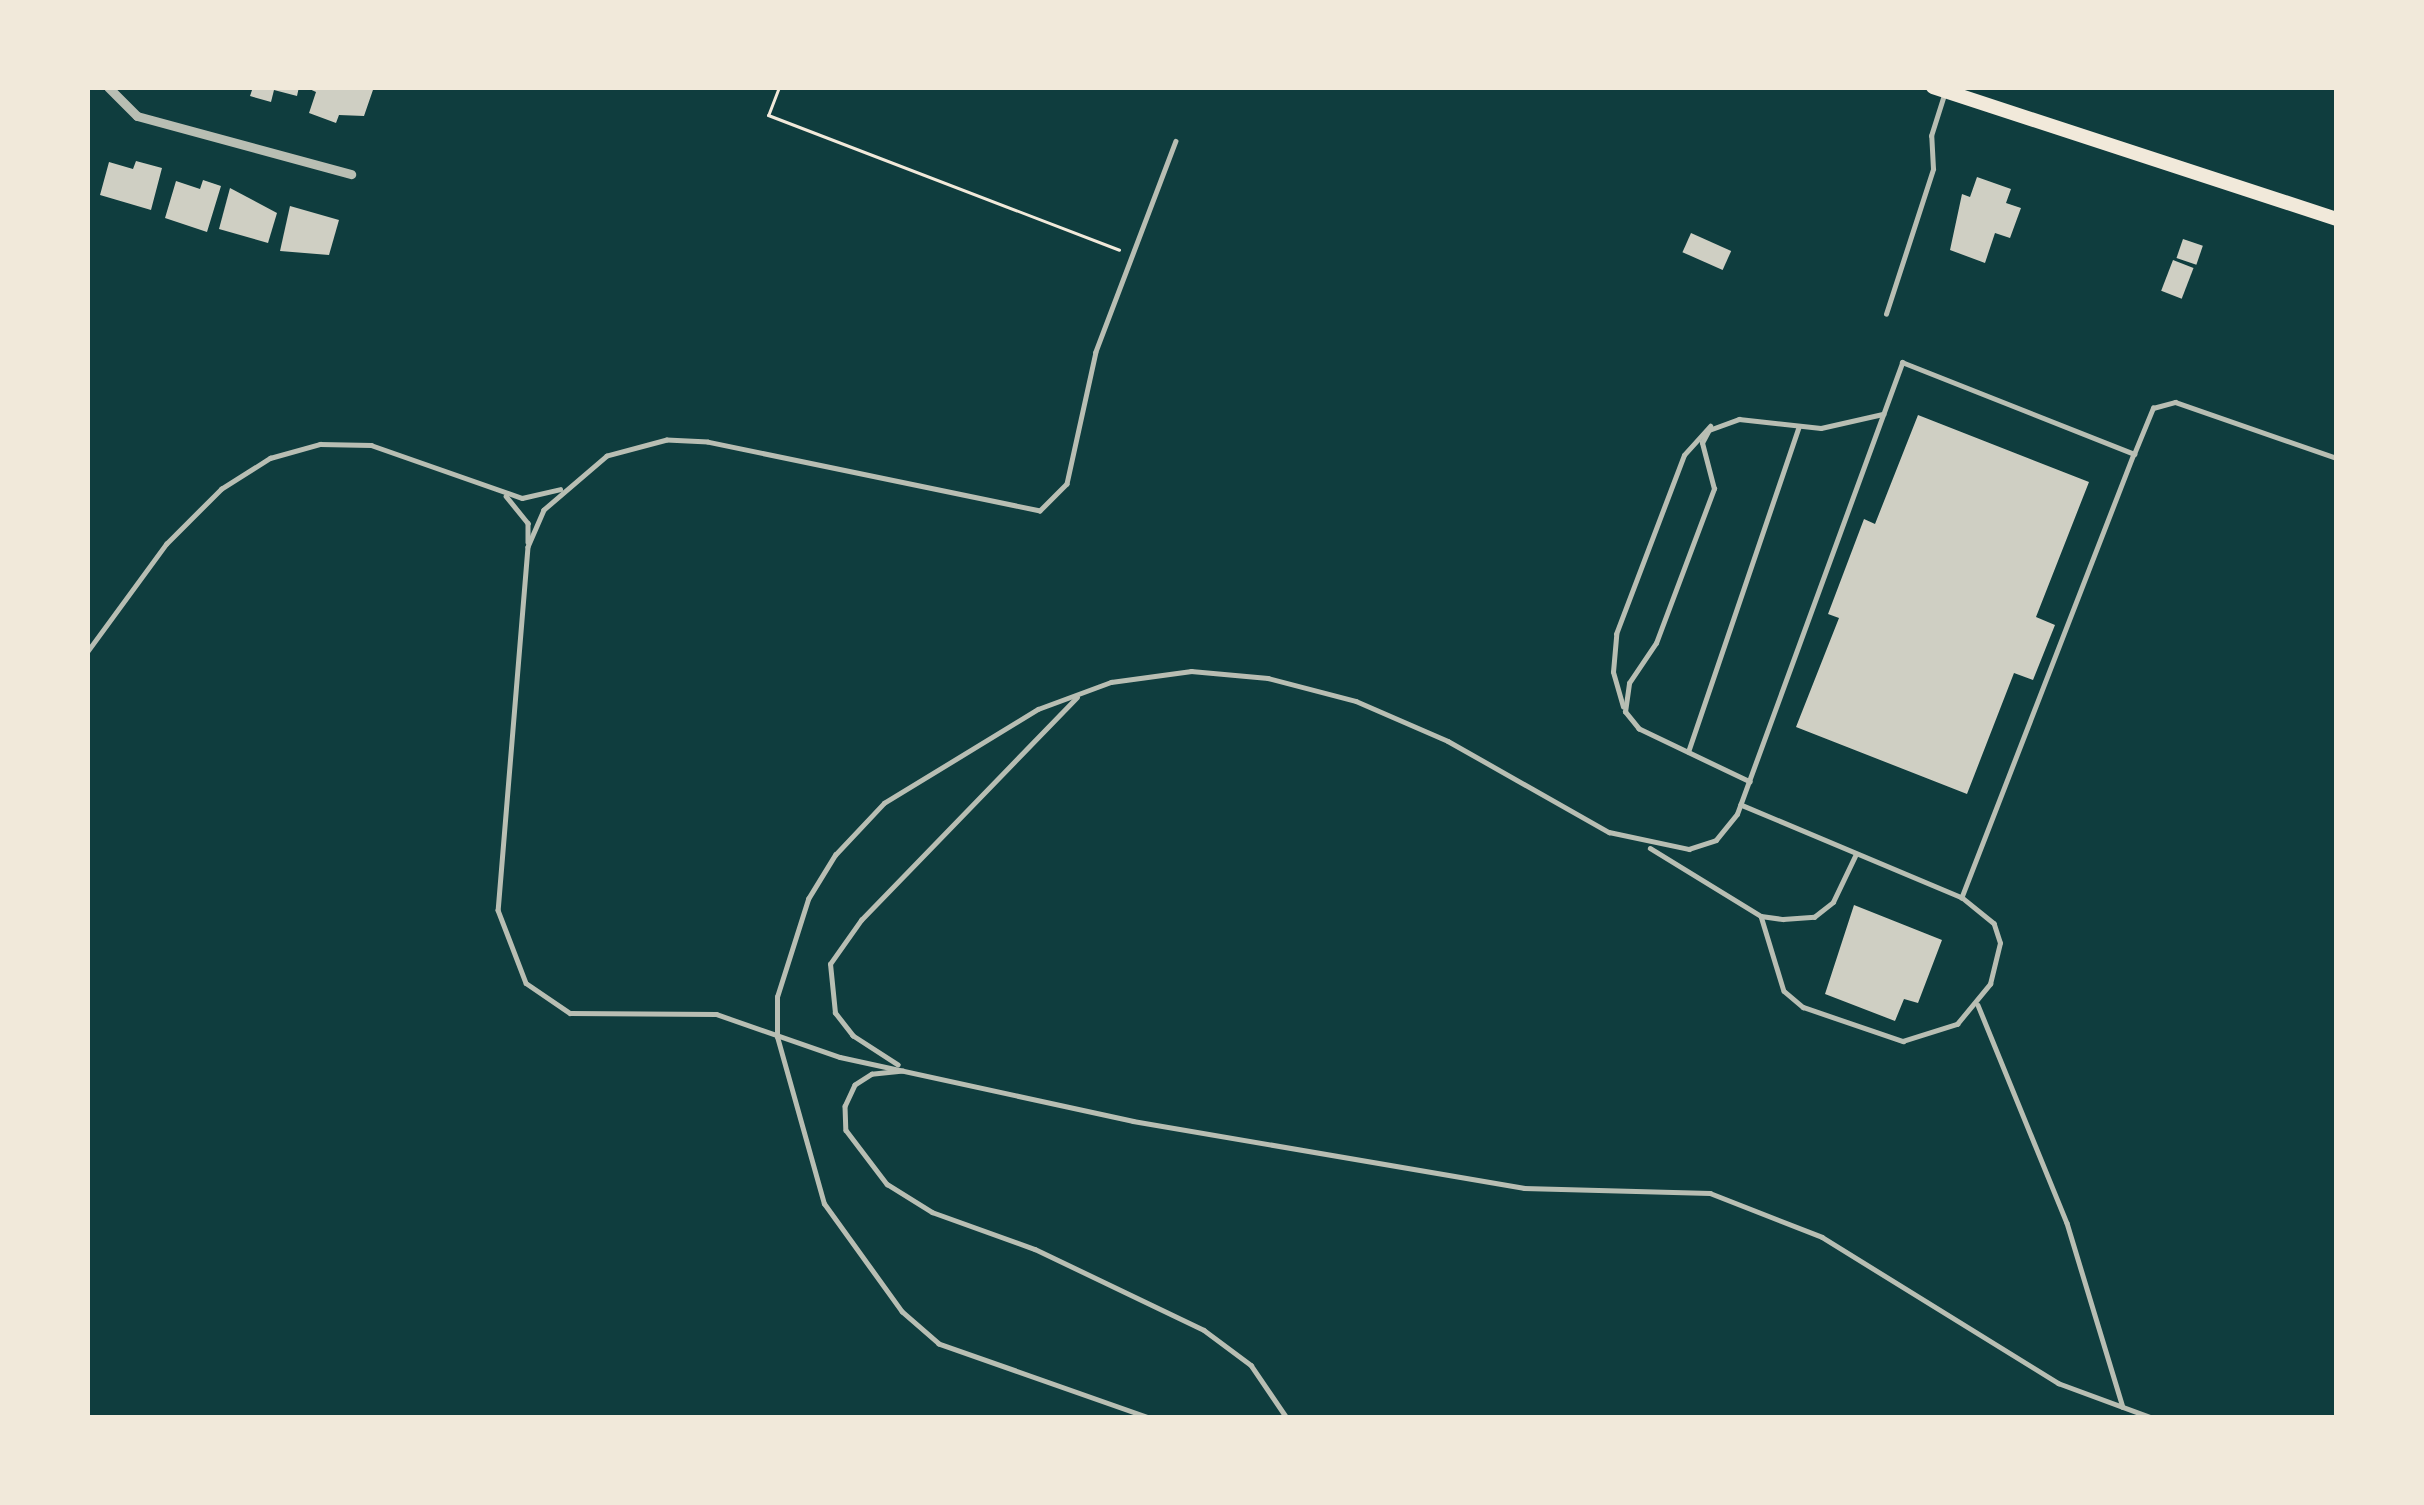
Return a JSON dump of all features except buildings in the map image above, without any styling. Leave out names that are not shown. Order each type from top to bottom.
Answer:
[{"type":"main road","points":[[1939,89],[2337,220]]},
{"type":"street","points":[[108,87],[137,116],[351,174]]},
{"type":"lane","points":[[1886,314],[1933,169],[1931,136],[1939,89]]},
{"type":"lane","points":[[87,652],[166,544],[221,489],[269,458],[320,444],[371,445],[522,498],[565,487],[608,456],[667,440],[708,442],[1040,511],[1067,484],[1079,450],[1096,352],[1176,141]]},
{"type":"lane","points":[[1645,845],[1689,849],[1716,840],[1741,805],[1902,362],[2134,454]]},
{"type":"lane","points":[[1962,898],[2153,408],[2175,402],[2337,458]]},
{"type":"lane","points":[[1750,782],[1639,729],[1625,712],[1613,672],[1616,634],[1684,455],[1697,435],[1724,422],[1798,428],[1860,424],[1883,413]]},
{"type":"lane","points":[[1625,712],[1629,683],[1656,643],[1708,512],[1714,489],[1702,443],[1724,422]]},
{"type":"lane","points":[[1688,752],[1798,428]]},
{"type":"lane","points":[[528,548],[565,487]]},
{"type":"lane","points":[[500,492],[528,523],[528,548],[498,910],[506,944],[526,983],[570,1013],[716,1014],[777,1037],[1033,1103],[1524,1189],[1710,1193],[1760,1207],[1840,1247],[2058,1383],[2153,1418]]},
{"type":"lane","points":[[1149,1418],[939,1344],[902,1312],[824,1204],[777,1037],[789,947],[835,855],[884,803],[944,764],[1085,692],[1191,670],[1268,678],[1355,701],[1645,845],[1761,916],[1814,917],[1833,902],[1856,854]]},
{"type":"lane","points":[[909,1070],[853,1036],[836,1012],[830,964],[1038,730],[1085,692]]},
{"type":"lane","points":[[1741,805],[1962,898],[1986,913],[2000,943],[1978,1005],[1957,1024],[1903,1041],[1803,1007],[1784,992],[1761,916]]},
{"type":"lane","points":[[1978,1005],[2067,1223],[2123,1407]]},
{"type":"lane","points":[[909,1070],[872,1074],[844,1106],[846,1130],[887,1184],[932,1213],[1035,1249],[1204,1330],[1251,1365],[1287,1418]]},
{"type":"path","points":[[779,87],[768,115],[1131,254]]}]
